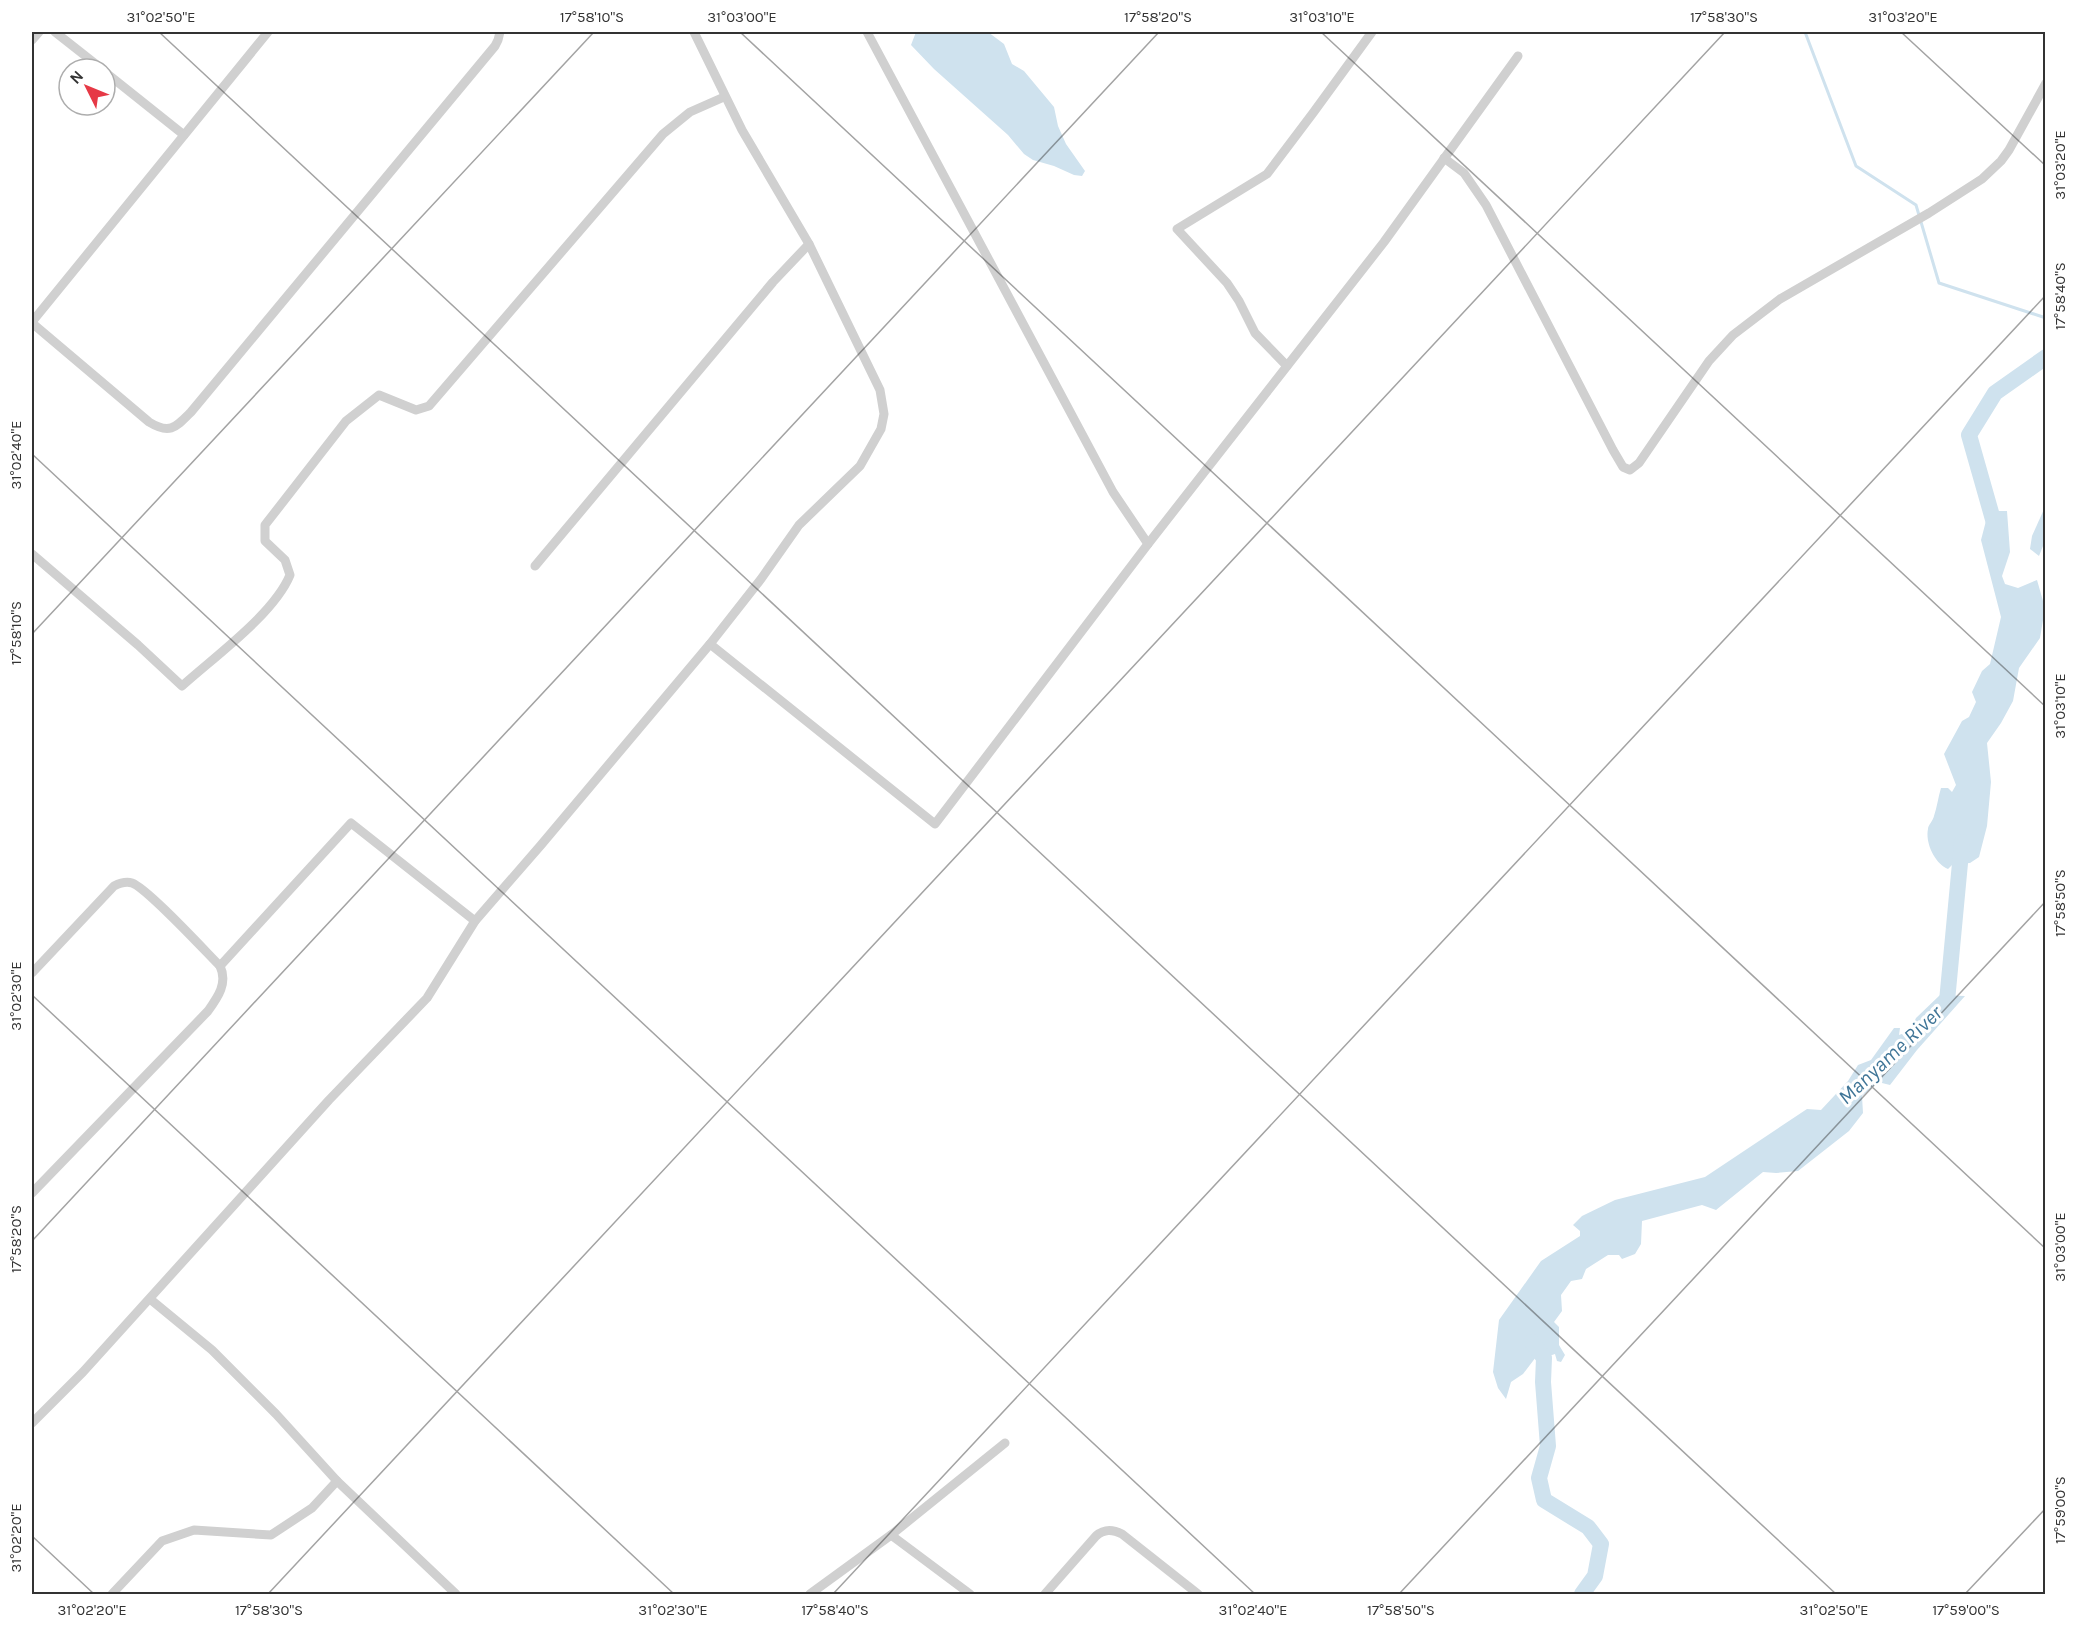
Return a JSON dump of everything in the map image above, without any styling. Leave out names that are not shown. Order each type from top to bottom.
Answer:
[{"type":"street","points":[[32,40],[39,32]]},
{"type":"street","points":[[55,32],[87,57]]},
{"type":"street","points":[[268,32],[32,322],[149,422],[158,427],[166,429],[175,427],[191,412],[495,46],[500,32]]},
{"type":"street","points":[[34,1416],[82,1372],[329,1100],[427,998],[475,921],[711,644],[799,525],[860,466],[881,429],[884,414],[880,390],[809,244],[724,97],[694,32]]},
{"type":"street","points":[[867,32],[1113,492],[1148,544]]},
{"type":"street","points":[[1287,366],[1254,333],[1239,301],[1227,283],[1177,230],[1267,174],[1372,32]]},
{"type":"street","points":[[711,644],[935,825],[1148,544],[1384,242],[1518,56]]},
{"type":"street","points":[[117,81],[184,135]]},
{"type":"street","points":[[1444,158],[1464,173],[1486,205],[1613,450],[1623,467],[1630,470],[1639,463],[1709,361],[1745,324],[1780,299],[1929,213],[1982,179],[2009,150],[2046,83]]},
{"type":"street","points":[[32,554],[182,686],[257,620],[284,591],[290,575],[285,560],[265,541],[265,525],[346,422],[379,395],[416,410],[429,406],[663,134],[690,112],[724,97]]},
{"type":"street","points":[[535,566],[773,282],[809,244]]},
{"type":"street","points":[[220,966],[351,824],[475,921]]},
{"type":"street","points":[[32,973],[114,886],[122,882],[131,883],[143,891],[220,966],[224,982],[218,997],[208,1011],[32,1193]]},
{"type":"street","points":[[150,1299],[212,1350],[276,1414],[337,1481],[456,1594]]},
{"type":"street","points":[[810,1594],[891,1535],[1005,1443]]},
{"type":"street","points":[[112,1594],[162,1541],[194,1530],[271,1535],[312,1508],[337,1481]]},
{"type":"street","points":[[1045,1594],[1096,1536],[1111,1530],[1122,1534],[1198,1594]]},
{"type":"street","points":[[891,1535],[970,1594]]},
{"type":"water","points":[[916,32],[988,32],[1004,44],[1012,64],[1024,71],[1054,107],[1058,126],[1066,144],[1085,171],[1082,176],[1033,160],[1024,154],[1008,135],[934,69],[911,45]]},
{"type":"water","points":[[2045,507],[2045,541],[2039,556],[2030,549],[2032,536]]},
{"type":"water","points":[[1998,511],[2007,511],[2010,552],[2002,576],[2005,584],[2018,588],[2037,580],[2045,608],[2040,638],[2019,668],[2013,701],[1987,743],[1991,782],[1987,826],[1979,857],[1970,863],[1953,864],[1948,869],[1935,858],[1927,835],[1941,788],[1948,788],[1952,792],[1956,785],[1944,754],[1962,721],[1969,717],[1976,702],[1972,692],[1982,671],[1990,664],[2001,617],[1981,540],[1987,517]]},
{"type":"water","points":[[1940,995],[1965,996],[1917,1050],[1890,1085],[1878,1082],[1862,1096],[1863,1113],[1849,1131],[1798,1171],[1763,1172],[1716,1210],[1702,1205],[1642,1221],[1641,1244],[1635,1254],[1622,1259],[1619,1255],[1608,1255],[1586,1269],[1582,1279],[1571,1281],[1561,1295],[1562,1311],[1554,1322],[1559,1327],[1559,1345],[1565,1355],[1561,1362],[1557,1361],[1555,1354],[1549,1356],[1548,1360],[1536,1357],[1523,1374],[1511,1382],[1506,1399],[1498,1388],[1493,1372],[1499,1320],[1541,1261],[1580,1236],[1580,1231],[1573,1225],[1582,1216],[1615,1200],[1705,1177],[1807,1109],[1821,1110],[1848,1081],[1858,1065],[1871,1060],[1894,1028],[1900,1028],[1899,1035],[1910,1031],[1916,1018]]},
{"type":"waterway","points":[[1805,32],[1856,166],[1916,205],[1939,283],[2046,318]]},
{"type":"waterway","name":"Manyame River","points":[[1995,537],[1994,523],[1969,435],[1995,393],[2046,357]]},
{"type":"waterway","name":"Manyame River","points":[[1936,1012],[1947,1001],[1962,842]]},
{"type":"waterway","name":"Manyame River","points":[[1532,1342],[1544,1358],[1543,1382],[1548,1446],[1539,1478],[1544,1500],[1588,1527],[1601,1544],[1595,1576],[1582,1594]]}]
